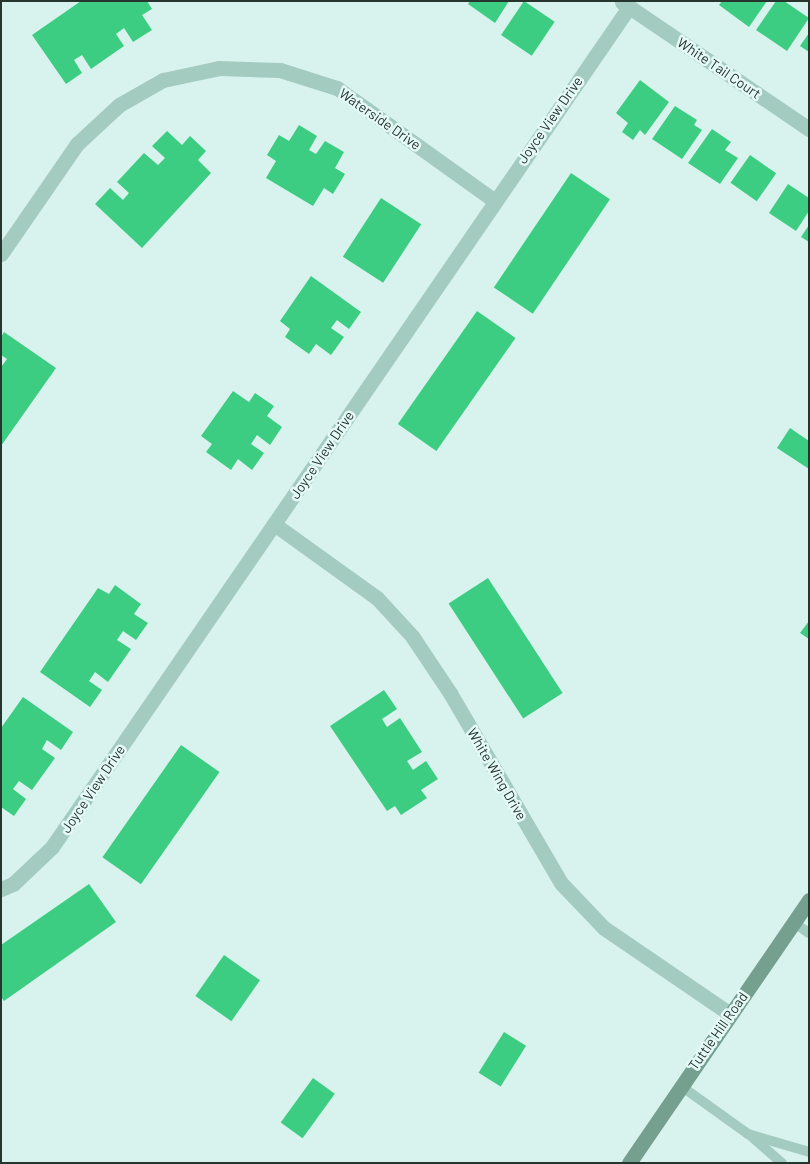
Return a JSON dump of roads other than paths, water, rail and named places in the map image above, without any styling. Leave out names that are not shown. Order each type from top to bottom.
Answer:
[{"type":"main road","name":"Tuttle Hill Road","points":[[629,1163],[809,900]]},
{"type":"street","name":"White Tail Court","points":[[624,4],[809,129]]},
{"type":"street","name":"Joyce View Drive","points":[[1,889],[13,884],[52,847],[495,200],[624,4]]},
{"type":"street","name":"Waterside Drive","points":[[1,254],[77,144],[119,106],[163,80],[219,68],[280,70],[337,88],[495,200]]},
{"type":"street","name":"White Wing Drive","points":[[274,524],[377,598],[412,636],[450,693],[561,883],[604,928],[730,1014]]},
{"type":"lane","points":[[793,922],[809,933]]},
{"type":"lane","points":[[681,1086],[748,1134],[782,1163]]},
{"type":"lane","points":[[748,1134],[809,1152]]}]
